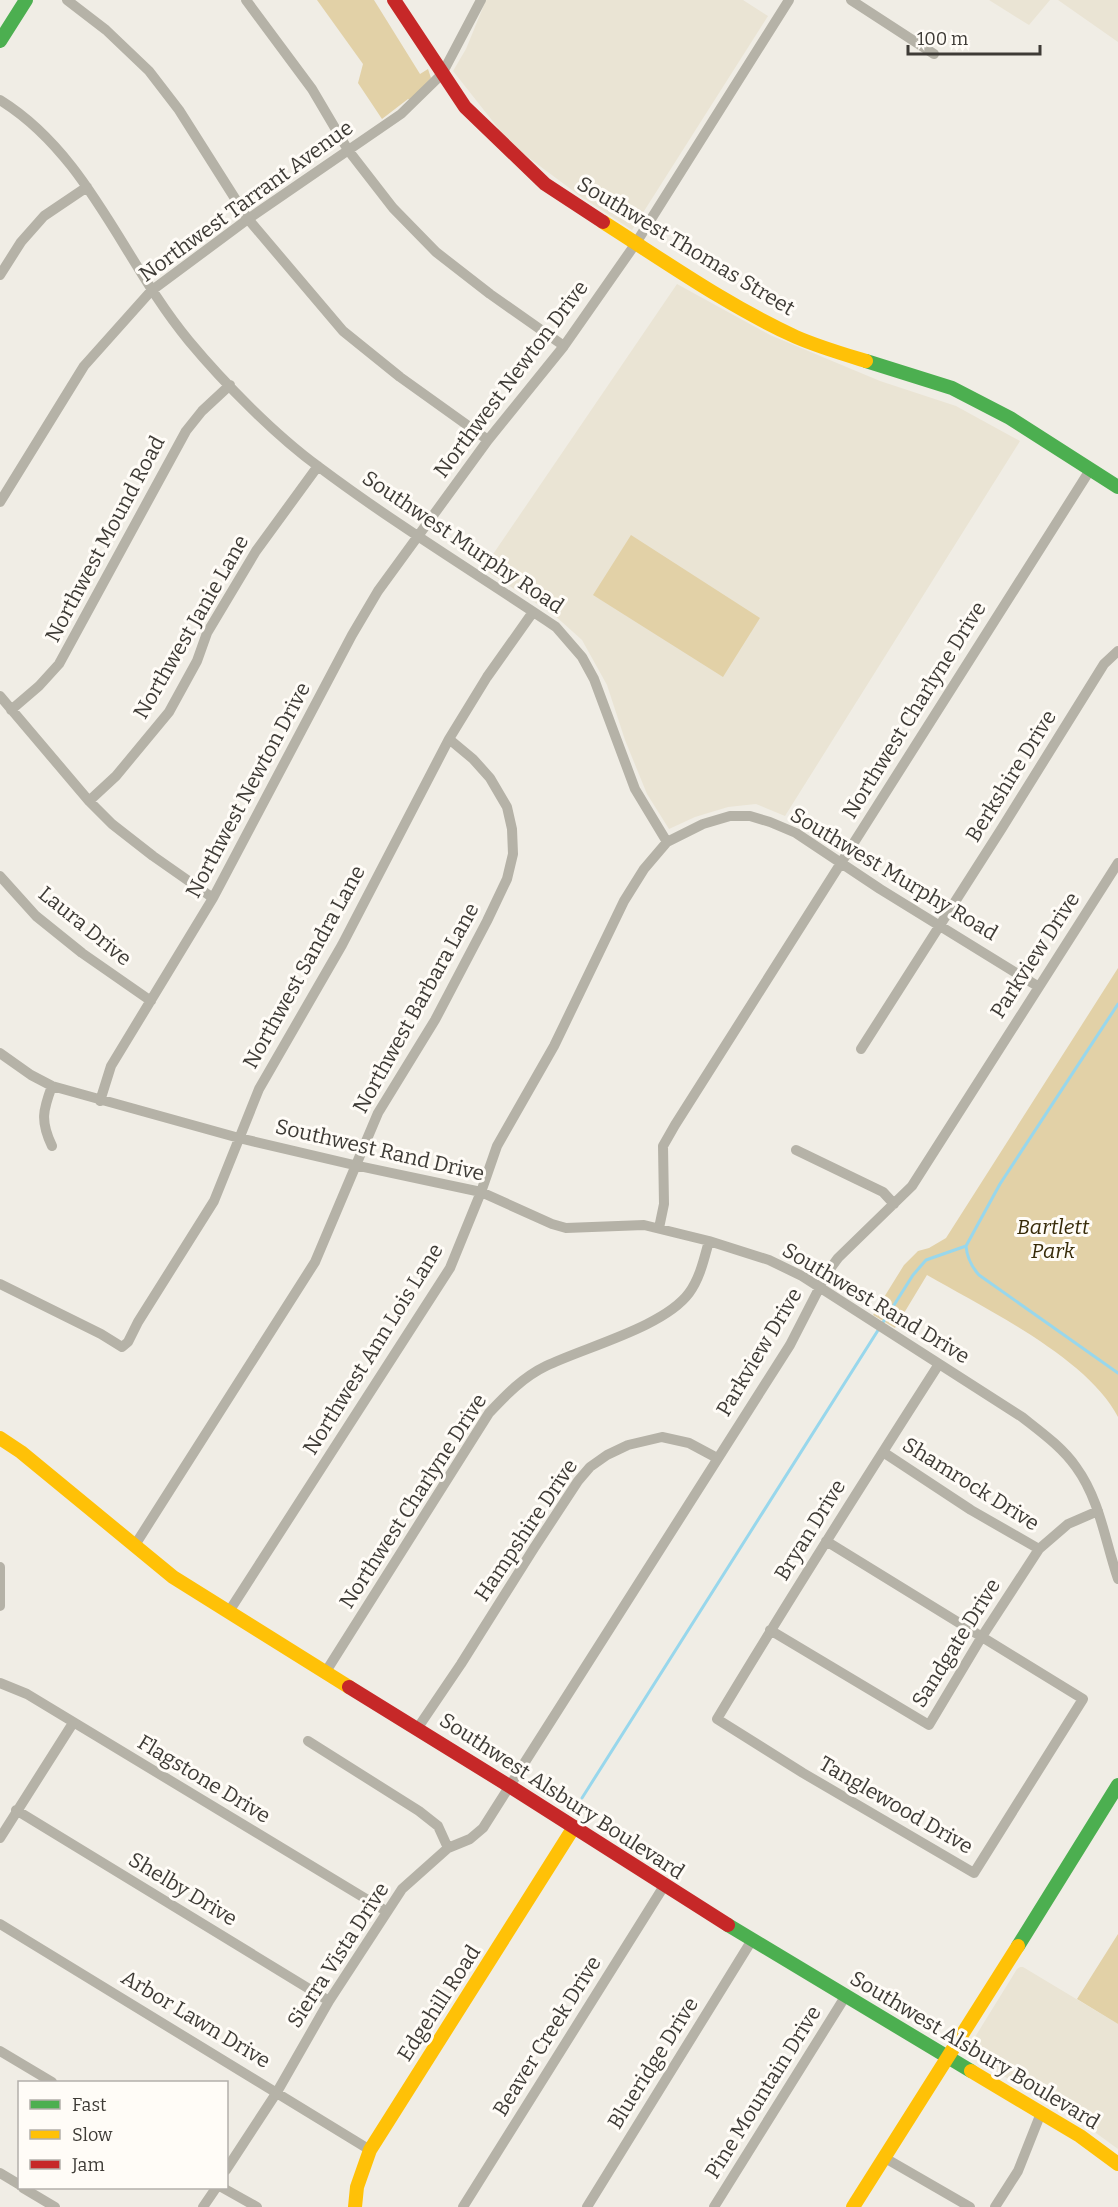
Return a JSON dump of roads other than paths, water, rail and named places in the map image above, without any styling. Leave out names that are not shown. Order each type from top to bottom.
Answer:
[{"type":"street","points":[[0,41],[26,0]]},
{"type":"street","points":[[68,0],[106,30],[149,71],[179,110],[248,219],[343,331],[400,377],[488,440]]},
{"type":"street","points":[[246,0],[312,89],[348,150],[393,208],[436,252],[490,294],[564,346]]},
{"type":"street","name":"Southwest Thomas Street","points":[[394,0],[465,107],[545,184],[713,292],[767,322],[797,337],[840,353],[952,388],[1010,418],[1118,487]]},
{"type":"street","name":"Northwest Tarrant Avenue","points":[[0,502],[84,366],[151,291],[248,219],[401,114],[442,74],[481,0]]},
{"type":"street","name":"Northwest Newton Drive","points":[[100,1101],[111,1066],[213,897],[352,635],[378,591],[488,440],[564,346],[636,243],[789,0]]},
{"type":"street","points":[[851,0],[934,54]]},
{"type":"street","name":"Southwest Murphy Road","points":[[0,100],[31,122],[47,137],[87,187],[151,291],[189,341],[271,426],[318,466],[556,627],[582,657],[594,679],[635,789],[667,842],[703,824],[730,816],[750,816],[770,822],[796,834],[1039,987]]},
{"type":"street","points":[[0,275],[21,242],[44,216],[87,187]]},
{"type":"street","name":"Northwest Mound Road","points":[[11,710],[39,686],[59,664],[186,431],[202,411],[230,385]]},
{"type":"street","name":"Northwest Janie Lane","points":[[89,801],[116,776],[169,712],[197,661],[207,633],[256,551],[318,466]]},
{"type":"street","name":"Northwest Charlyne Drive","points":[[659,1228],[664,1203],[663,1146],[1090,470]]},
{"type":"street","name":"Northwest Sandra Lane","points":[[0,1284],[101,1334],[122,1347],[128,1342],[138,1322],[214,1201],[259,1089],[342,945],[449,740],[487,676],[533,612]]},
{"type":"street","name":"Berkshire Drive","points":[[861,1049],[1104,664],[1118,651]]},
{"type":"street","points":[[0,696],[89,801],[112,824],[153,856],[213,897]]},
{"type":"street","name":"Northwest Barbara Lane","points":[[135,1545],[315,1262],[354,1165],[378,1113],[435,1020],[507,879],[513,854],[512,828],[507,807],[490,778],[473,759],[449,740]]},
{"type":"street","name":"Northwest Ann Lois Lane","points":[[228,1613],[450,1268],[497,1146],[554,1046],[624,901],[644,869],[667,842]]},
{"type":"street","name":"Parkview Drive","points":[[511,1787],[790,1345],[826,1273],[918,1177],[1118,862]]},
{"type":"street","name":"Laura Drive","points":[[0,876],[36,916],[81,953],[151,1001]]},
{"type":"street","name":"Southwest Rand Drive","points":[[0,1053],[31,1075],[52,1086],[100,1101],[239,1138],[481,1192],[566,1228],[629,1225],[659,1228],[709,1241],[784,1266],[1022,1417],[1054,1442],[1076,1466],[1091,1492],[1118,1579]]},
{"type":"street","points":[[52,1086],[43,1114],[46,1133],[52,1146]]},
{"type":"street","points":[[796,1150],[883,1192],[894,1204]]},
{"type":"street","name":"Northwest Charlyne Drive","points":[[325,1673],[489,1413],[524,1379],[544,1367],[633,1329],[674,1307],[688,1295],[697,1279],[709,1241]]},
{"type":"street","name":"Bryan Drive","points":[[717,1719],[826,1541],[939,1364]]},
{"type":"street","name":"Hampshire Drive","points":[[417,1729],[578,1481],[590,1467],[607,1455],[628,1445],[662,1437],[689,1443],[717,1458]]},
{"type":"street","name":"Southwest Alsbury Boulevard","points":[[0,1438],[21,1452],[173,1577],[228,1613],[511,1787],[752,1941],[1080,2136],[1118,2164]]},
{"type":"street","name":"Shamrock Drive","points":[[883,1452],[970,1510],[1039,1549]]},
{"type":"street","name":"Sandgate Drive","points":[[771,1630],[929,1725],[981,1638],[1039,1549],[1068,1524],[1098,1511]]},
{"type":"street","points":[[826,1541],[981,1638]]},
{"type":"street","points":[[0,1567],[0,1606]]},
{"type":"street","name":"Tanglewood Drive","points":[[717,1719],[802,1773],[974,1873],[1083,1699],[981,1638]]},
{"type":"street","name":"Flagstone Drive","points":[[0,1683],[27,1694],[386,1911]]},
{"type":"street","points":[[0,1838],[73,1723]]},
{"type":"street","points":[[308,1742],[419,1811],[438,1826],[448,1848]]},
{"type":"street","points":[[853,2207],[1118,1785]]},
{"type":"street","name":"Sierra Vista Drive","points":[[228,2167],[277,2092],[329,2001],[375,1932],[386,1911],[408,1883],[448,1848],[470,1839],[483,1828],[511,1787]]},
{"type":"street","name":"Shelby Drive","points":[[16,1810],[329,2001]]},
{"type":"street","name":"Edgehill Road","points":[[355,2207],[357,2187],[370,2150],[574,1827]]},
{"type":"street","name":"Beaver Creek Drive","points":[[463,2207],[664,1886]]},
{"type":"street","name":"Arbor Lawn Drive","points":[[0,1924],[370,2150]]},
{"type":"street","name":"Blueridge Drive","points":[[587,2207],[752,1941]]},
{"type":"street","name":"Pine Mountain Drive","points":[[714,2207],[845,1997]]},
{"type":"street","points":[[0,2051],[50,2081]]},
{"type":"street","points":[[995,2207],[1018,2171],[1041,2112]]},
{"type":"street","points":[[885,2158],[970,2207]]},
{"type":"street","points":[[0,2173],[18,2184]]},
{"type":"street","points":[[26,2189],[55,2207]]},
{"type":"street","points":[[203,2207],[215,2189]]},
{"type":"street","points":[[226,2189],[257,2207]]},
{"type":"waterway","points":[[1118,1004],[1000,1184],[966,1246],[970,1262],[979,1275],[1118,1373]]},
{"type":"waterway","points":[[582,1798],[913,1275],[926,1260],[966,1246]]},
{"type":"park label","name":"Bartlett Park","points":[[1053,1239]]}]
